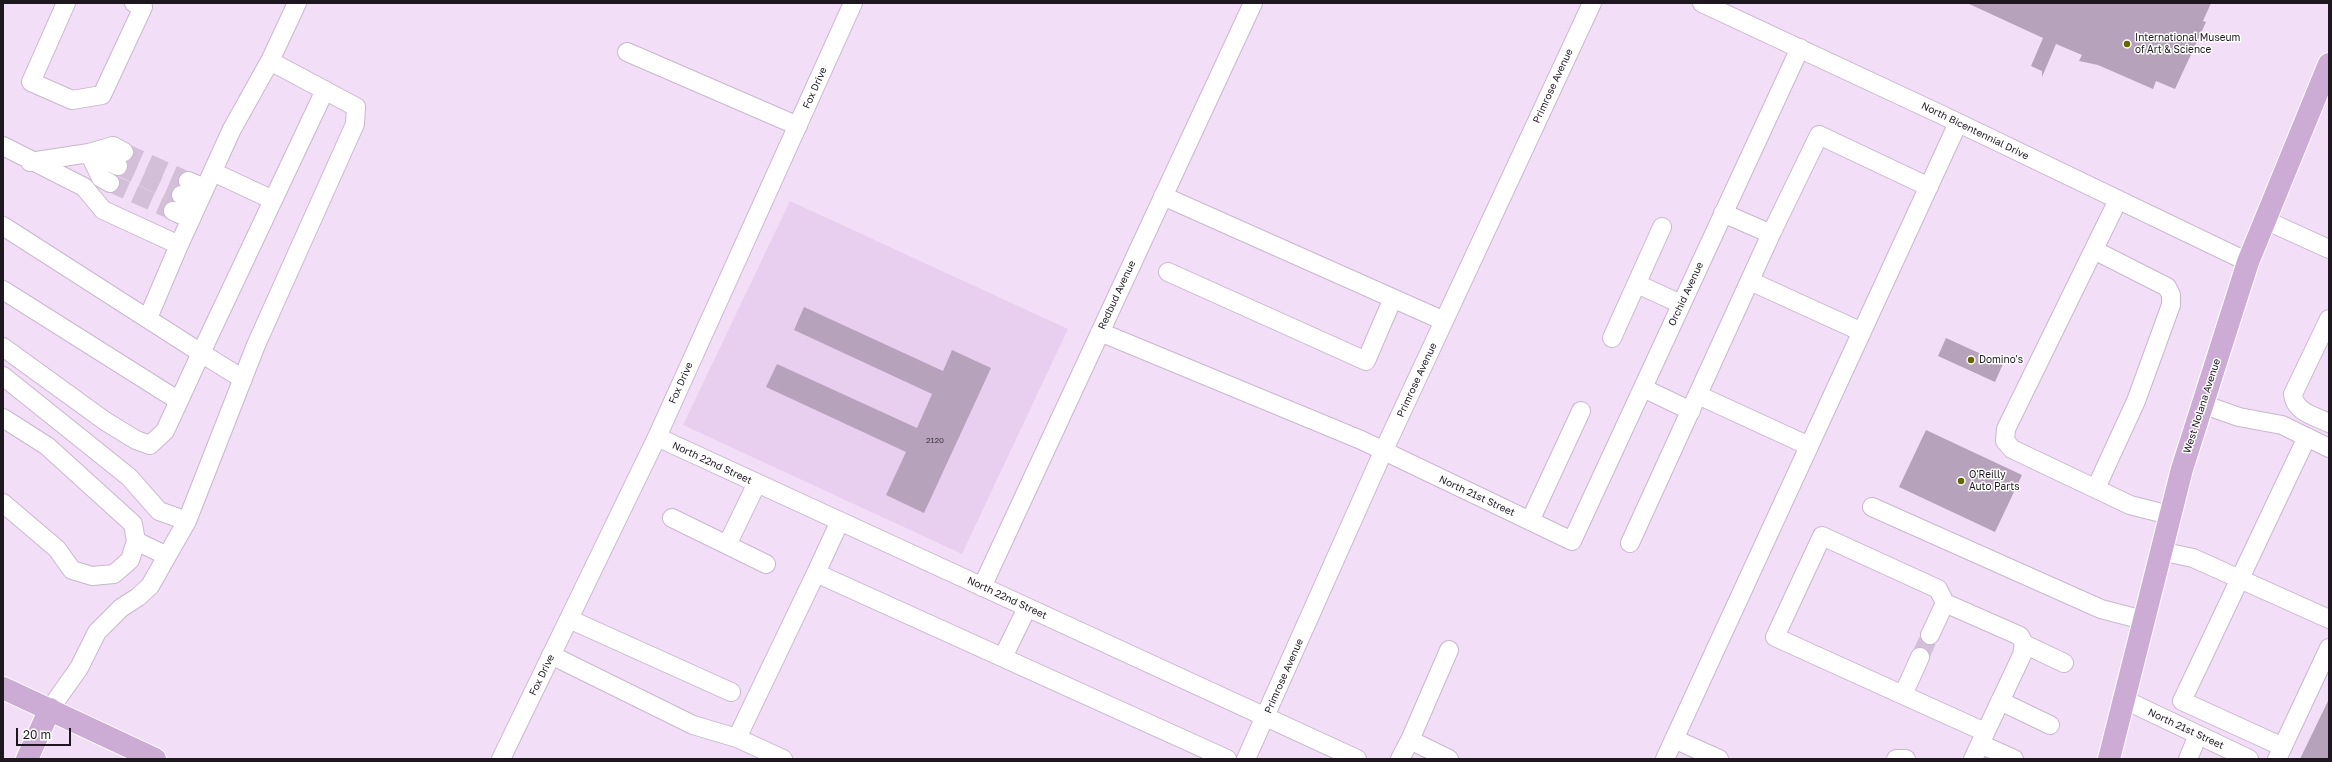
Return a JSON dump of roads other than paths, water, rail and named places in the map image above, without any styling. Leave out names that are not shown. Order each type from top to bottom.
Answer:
[{"type":"main road","name":"West Nolana Avenue","points":[[2109,759],[2169,516],[2202,404],[2248,262],[2329,64]]},
{"type":"main road","points":[[3,688],[155,759]]},
{"type":"main road","points":[[27,759],[50,709]]},
{"type":"street","points":[[66,3],[31,82],[72,100],[102,95],[143,7],[134,3]]},
{"type":"street","points":[[148,318],[179,245],[232,129],[270,61],[297,3]]},
{"type":"street","name":"Fox Drive","points":[[501,759],[657,437],[853,3]]},
{"type":"street","name":"Redbud Avenue","points":[[982,587],[1253,3]]},
{"type":"street","name":"Primrose Avenue","points":[[1246,759],[1383,452],[1592,3]]},
{"type":"street","name":"North Bicentennial Drive","points":[[1702,3],[1800,48],[2248,262]]},
{"type":"street","name":"Orchid Avenue","points":[[1572,541],[1800,48]]},
{"type":"street","points":[[627,52],[798,126]]},
{"type":"street","points":[[50,709],[79,668],[97,632],[121,608],[138,597],[150,586],[187,521],[243,379],[354,124],[356,107],[270,61]]},
{"type":"street","points":[[3,347],[105,421],[136,440],[150,445],[165,431],[325,90]]},
{"type":"street","points":[[1664,759],[1958,123]]},
{"type":"street","points":[[1630,543],[1771,234],[1819,135],[1929,187]]},
{"type":"street","points":[[3,146],[30,162],[84,187],[103,210],[179,245]]},
{"type":"street","points":[[30,162],[89,153],[121,159]]},
{"type":"street","points":[[89,153],[101,178],[110,183]]},
{"type":"street","points":[[213,172],[273,200]]},
{"type":"street","points":[[198,203],[181,196],[198,203]]},
{"type":"street","points":[[1163,196],[1444,321]]},
{"type":"street","points":[[2118,200],[2006,429],[2005,441],[2012,449],[2130,505],[2169,516]]},
{"type":"street","points":[[1723,213],[1771,234]]},
{"type":"street","points":[[2265,220],[2329,249]]},
{"type":"street","points":[[3,226],[243,379]]},
{"type":"street","points":[[1612,338],[1662,228]]},
{"type":"street","points":[[2094,250],[2167,287],[2171,295],[2171,305],[2136,401],[2096,488]]},
{"type":"street","points":[[1168,272],[1366,361],[1393,298]]},
{"type":"street","points":[[1750,281],[1862,332]]},
{"type":"street","points":[[1637,284],[1681,304]]},
{"type":"street","points":[[3,290],[179,401]]},
{"type":"street","points":[[2329,319],[2293,394],[2294,402],[2301,410],[2329,423]]},
{"type":"street","name":"North 21st Street","points":[[1100,332],[1361,440],[1383,452],[1572,541]]},
{"type":"street","points":[[3,376],[129,477],[159,511],[187,521]]},
{"type":"street","points":[[1643,388],[1691,411]]},
{"type":"street","points":[[1698,395],[1809,446]]},
{"type":"street","points":[[2202,404],[2238,417],[2282,425],[2329,448]]},
{"type":"street","points":[[1530,521],[1581,412]]},
{"type":"street","points":[[3,418],[47,446],[133,524],[136,541],[130,560],[114,574],[92,576],[72,570],[57,549],[3,503]]},
{"type":"street","name":"North 22nd Street","points":[[657,437],[1357,759]]},
{"type":"street","points":[[2307,437],[2182,701],[2280,753],[2329,648]]},
{"type":"street","points":[[727,545],[757,483]]},
{"type":"street","points":[[1872,507],[2100,609],[2143,620]]},
{"type":"street","points":[[672,518],[766,564]]},
{"type":"street","points":[[737,738],[840,522]]},
{"type":"street","points":[[1979,745],[2022,654],[2024,644],[2020,636],[1945,603],[1938,589],[1822,536],[1775,637],[1903,695],[1979,745],[2014,759]]},
{"type":"street","points":[[136,541],[167,556]]},
{"type":"street","points":[[2160,551],[2192,558],[2329,619]]},
{"type":"street","points":[[816,573],[1003,657],[1202,754],[1227,759]]},
{"type":"street","points":[[1930,635],[1945,603]]},
{"type":"street","points":[[1003,657],[1027,608]]},
{"type":"street","points":[[569,618],[731,692]]},
{"type":"street","points":[[2024,644],[2064,663]]},
{"type":"street","points":[[1400,759],[1410,740],[1449,650]]},
{"type":"street","points":[[551,655],[693,725],[737,738],[783,759]]},
{"type":"street","points":[[1903,695],[1920,657]]},
{"type":"street","name":"North 21st Street","points":[[2123,699],[2249,759]]},
{"type":"street","points":[[2000,701],[2050,724]]},
{"type":"street","points":[[2188,759],[2198,735]]},
{"type":"street","points":[[1674,738],[1698,755],[1719,759]]},
{"type":"street","points":[[1410,740],[1449,759]]},
{"type":"street","points":[[1896,759],[1906,759]]},
{"type":"tunnel","points":[[124,152],[188,181]]},
{"type":"tunnel","points":[[118,166],[181,195]]},
{"type":"tunnel","points":[[110,183],[173,211]]},
{"type":"tunnel","points":[[1920,657],[1930,635]]},
{"type":"place","name":"International Museum of Art & Science","points":[[2127,44]]},
{"type":"place","name":"Domino's","points":[[1971,360]]},
{"type":"place","name":"O'Reilly Auto Parts","points":[[1961,481]]}]
